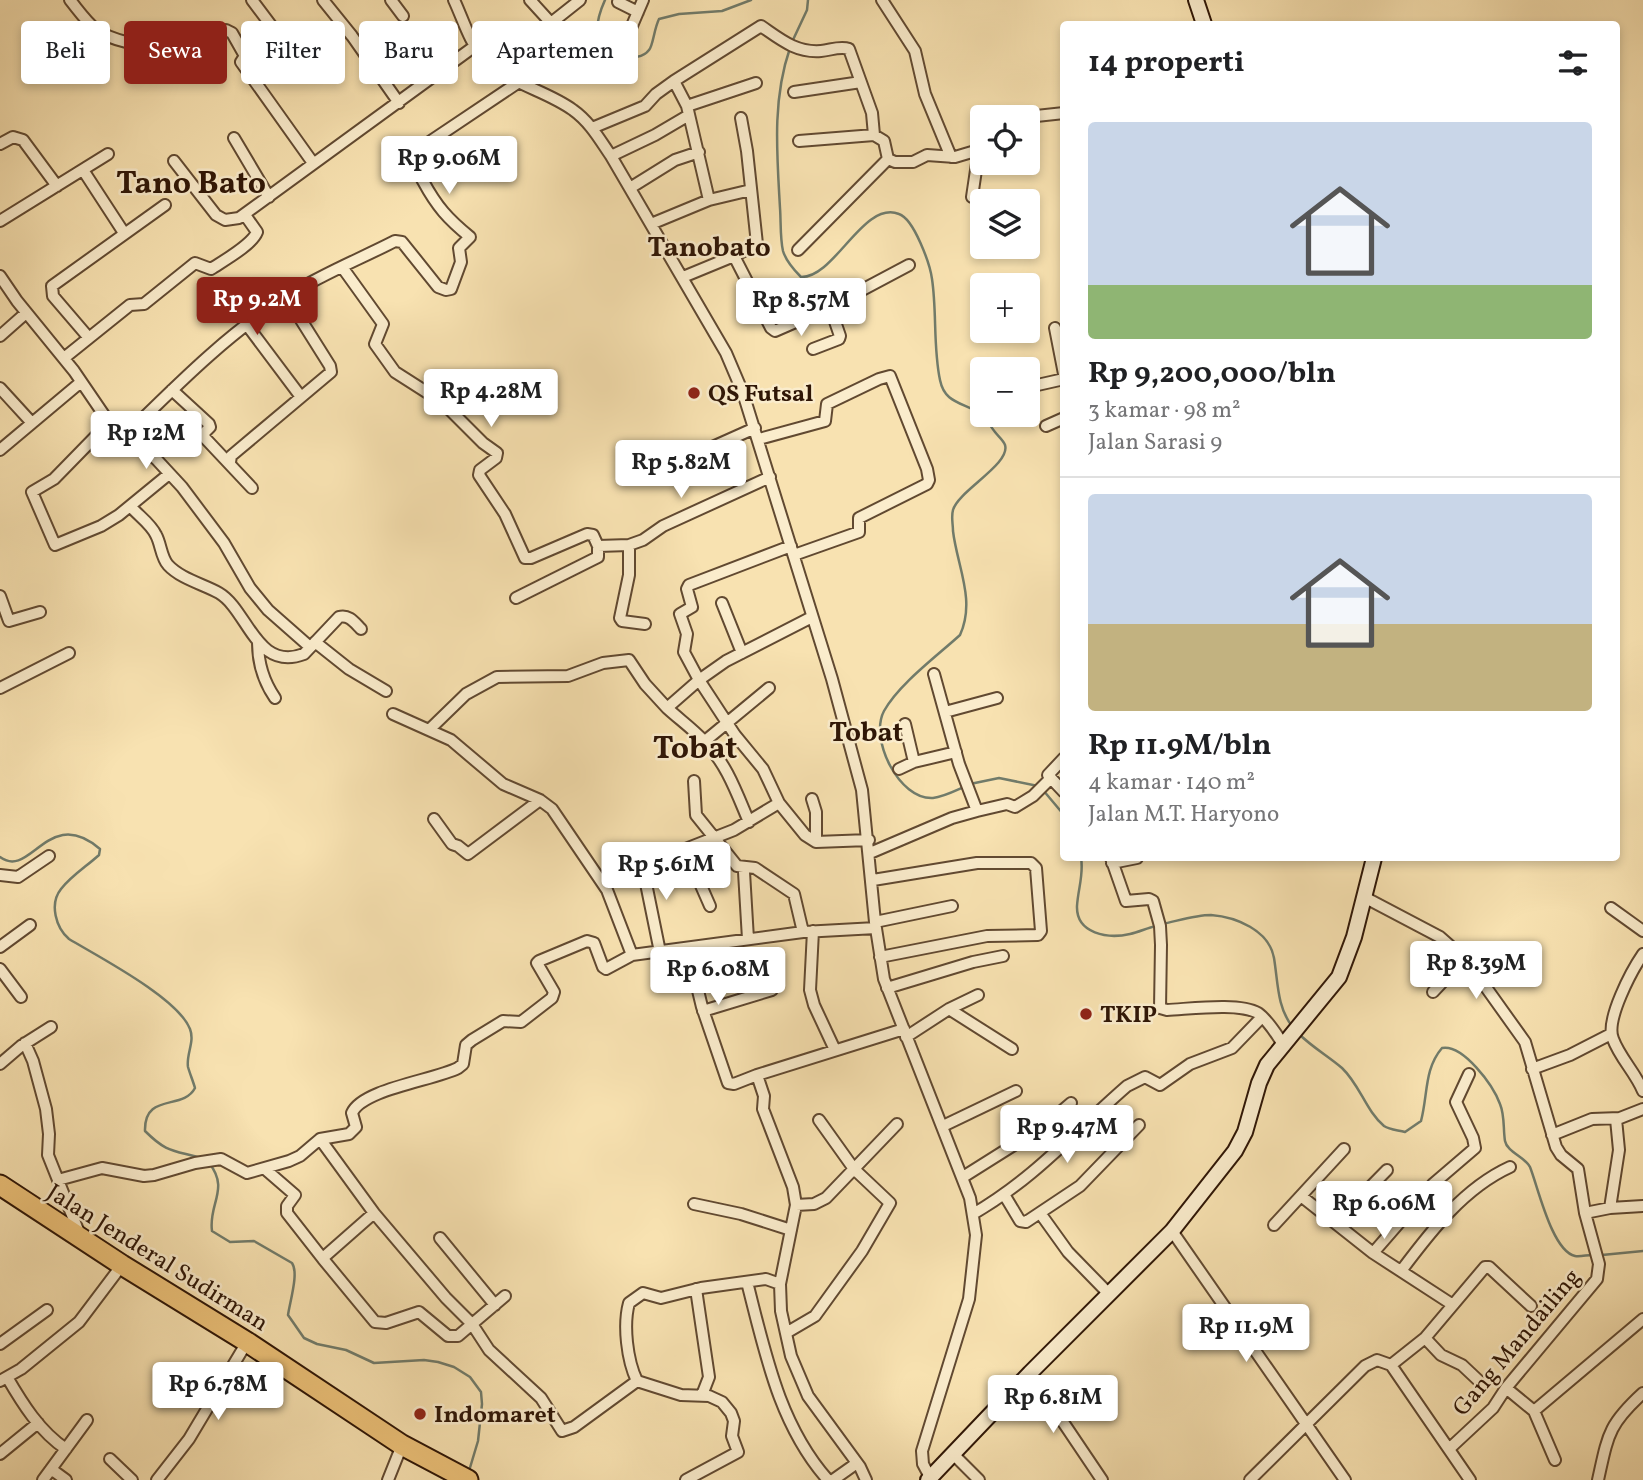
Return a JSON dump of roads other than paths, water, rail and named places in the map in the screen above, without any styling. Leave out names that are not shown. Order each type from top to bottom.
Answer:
[{"type":"highway","name":"Jalan Jenderal Sudirman","points":[[0,1185],[247,1342],[402,1445],[460,1476]]},
{"type":"street","points":[[70,0],[92,27],[100,33],[124,41]]},
{"type":"street","points":[[252,0],[268,21]]},
{"type":"street","points":[[323,0],[399,103]]},
{"type":"street","points":[[391,0],[403,16]]},
{"type":"street","points":[[454,0],[472,39]]},
{"type":"street","points":[[530,0],[551,23],[580,0]]},
{"type":"street","points":[[634,21],[643,0]]},
{"type":"street","points":[[881,0],[915,51],[925,94],[951,157]]},
{"type":"street","points":[[1196,0],[1204,21]]},
{"type":"street","points":[[618,2],[638,12]]},
{"type":"street","points":[[592,128],[645,106],[674,81],[762,26],[781,41],[796,47],[818,51],[844,47],[849,49],[872,113],[874,135]]},
{"type":"street","points":[[227,30],[232,33],[241,49]]},
{"type":"street","points":[[174,161],[216,215],[228,220],[245,215],[472,48]]},
{"type":"street","points":[[674,81],[688,110],[709,200]]},
{"type":"street","points":[[794,92],[861,82]]},
{"type":"street","points":[[611,156],[688,110],[756,83]]},
{"type":"street","points":[[255,84],[313,163]]},
{"type":"street","points":[[126,435],[172,390],[247,325],[286,296],[395,242],[402,242],[438,287],[451,289],[460,262],[459,248],[470,237],[435,204],[415,165],[414,155],[516,84]]},
{"type":"street","points":[[523,84],[571,108],[592,128],[726,353],[757,434],[832,679],[859,779],[869,840],[880,957],[887,988],[963,1177],[974,1214],[975,1245],[969,1299],[922,1451],[923,1464],[929,1478],[1172,1231],[1241,1142],[1263,1072],[1339,977],[1354,937],[1373,861]]},
{"type":"street","points":[[1040,116],[1060,114]]},
{"type":"street","points":[[683,277],[752,248],[757,242],[741,118]]},
{"type":"street","points":[[799,141],[874,135],[884,141],[888,159]]},
{"type":"street","points":[[0,144],[18,137],[23,140],[57,186]]},
{"type":"street","points":[[233,138],[269,197]]},
{"type":"street","points":[[630,188],[675,160],[698,152]]},
{"type":"street","points":[[888,159],[895,162],[913,162],[927,155],[951,157],[970,152]]},
{"type":"street","points":[[0,221],[108,154]]},
{"type":"street","points":[[798,250],[888,159]]},
{"type":"street","points":[[83,170],[124,233]]},
{"type":"street","points":[[651,224],[709,200],[751,190]]},
{"type":"street","points":[[89,338],[53,296],[51,289],[164,205]]},
{"type":"street","points":[[64,358],[130,305],[145,303],[195,263],[211,269],[256,237],[257,232],[245,215]]},
{"type":"street","points":[[734,256],[773,331],[830,307],[909,265]]},
{"type":"street","points":[[342,267],[383,324],[375,344],[389,365],[450,410],[497,453],[496,458],[480,470],[479,475],[505,514],[526,558],[587,534],[593,535],[598,546],[598,556],[516,597]]},
{"type":"street","points":[[0,276],[26,313],[64,358],[97,407],[169,474],[224,543],[268,611],[313,645],[386,691]]},
{"type":"street","points":[[230,462],[232,456],[331,372],[286,296]]},
{"type":"street","points":[[813,349],[839,339],[830,307]]},
{"type":"street","points":[[0,335],[26,313]]},
{"type":"street","points":[[247,325],[301,397]]},
{"type":"street","points":[[1055,328],[1060,355]]},
{"type":"street","points":[[688,457],[757,434],[825,421],[827,404],[879,379],[890,376],[893,378],[927,469],[927,484],[859,518],[859,532],[687,586],[693,605],[680,614],[687,634],[684,652],[699,680],[728,724],[763,769],[779,803],[805,835],[816,842],[869,840]]},
{"type":"street","points":[[1040,384],[1060,377]]},
{"type":"street","points":[[0,450],[81,382]]},
{"type":"street","points":[[0,388],[32,423]]},
{"type":"street","points":[[172,390],[209,424],[204,437],[230,462],[251,488]]},
{"type":"street","points":[[1046,426],[1060,420]]},
{"type":"street","points":[[113,424],[95,437],[54,479],[35,489],[32,496],[55,545],[101,526],[131,507],[169,474]]},
{"type":"street","points":[[598,546],[629,545],[643,540],[679,518],[770,477]]},
{"type":"street","points":[[131,507],[153,530],[169,566],[226,599],[258,643],[281,656],[299,656],[343,616],[349,617],[361,629]]},
{"type":"street","points":[[629,545],[629,575],[620,618],[623,621],[645,624]]},
{"type":"street","points":[[0,596],[5,623],[40,612]]},
{"type":"street","points":[[722,603],[742,653]]},
{"type":"street","points":[[667,708],[699,680],[742,653],[812,617]]},
{"type":"street","points":[[258,643],[262,672],[275,698]]},
{"type":"street","points":[[0,688],[69,653]]},
{"type":"street","points":[[430,729],[460,699],[498,677],[568,676],[603,663],[629,660],[645,684],[667,708],[705,741],[729,774],[749,822]]},
{"type":"street","points":[[934,674],[964,778],[977,811]]},
{"type":"street","points":[[705,741],[769,688]]},
{"type":"street","points":[[945,712],[997,698]]},
{"type":"street","points":[[394,714],[450,740],[503,784],[540,800],[552,809],[607,890],[632,955]]},
{"type":"street","points":[[905,724],[914,762]]},
{"type":"street","points":[[899,769],[914,762],[956,752]]},
{"type":"street","points":[[870,853],[952,818],[1007,804],[1015,807],[1044,785],[1050,771],[1060,762]]},
{"type":"street","points":[[694,781],[696,815],[737,866],[755,868],[794,894],[808,931],[810,990],[835,1050]]},
{"type":"street","points":[[1044,785],[1060,791]]},
{"type":"street","points":[[812,799],[816,813],[816,842]]},
{"type":"street","points":[[434,819],[452,844],[468,854],[540,800]]},
{"type":"street","points":[[660,859],[749,822],[779,803]]},
{"type":"street","points":[[685,849],[710,906]]},
{"type":"street","points":[[0,875],[18,877],[49,856]]},
{"type":"street","points":[[640,859],[660,952]]},
{"type":"street","points":[[1111,861],[1126,901],[1153,901],[1160,926],[1160,1008],[1230,1008],[1254,1011],[1286,1041]]},
{"type":"street","points":[[873,880],[977,863],[1031,863],[1036,868],[1040,934],[987,936],[880,957]]},
{"type":"street","points":[[744,873],[748,939]]},
{"type":"street","name":"Gang Mandailing","points":[[1364,897],[1440,937],[1464,959],[1519,1031],[1525,1042],[1558,1152],[1578,1168],[1585,1213],[1599,1264],[1597,1279],[1506,1388],[1485,1418],[1449,1450]]},
{"type":"street","points":[[58,1180],[102,1168],[144,1176],[154,1175],[195,1163],[222,1159],[247,1173],[300,1156],[320,1139],[349,1135],[355,1128],[352,1113],[354,1108],[391,1088],[458,1068],[463,1064],[466,1045],[503,1021],[521,1021],[552,998],[554,992],[539,970],[539,961],[587,941],[594,943],[606,969],[632,955],[808,931],[876,925],[952,906]]},
{"type":"street","points":[[1611,908],[1643,931]]},
{"type":"street","points":[[0,947],[30,925]]},
{"type":"street","points":[[688,948],[703,1012],[727,1083],[734,1084],[835,1050],[905,1033],[978,995]]},
{"type":"street","points":[[1642,1082],[1614,1043],[1611,1034],[1628,979],[1643,954]]},
{"type":"street","points":[[887,988],[973,962],[1003,956]]},
{"type":"street","points":[[1433,992],[1464,959]]},
{"type":"street","points":[[0,969],[21,997]]},
{"type":"street","points":[[703,1012],[772,990]]},
{"type":"street","points":[[949,1009],[1012,1049]]},
{"type":"street","points":[[974,1214],[1005,1196],[1065,1146],[1127,1086],[1145,1077],[1160,1085],[1190,1064],[1224,1053],[1236,1045],[1262,1017]]},
{"type":"street","points":[[0,1064],[25,1043],[51,1027]]},
{"type":"street","points":[[1532,1069],[1570,1055],[1611,1034]]},
{"type":"street","points":[[25,1043],[33,1061],[46,1109],[48,1155],[81,1237]]},
{"type":"street","points":[[1373,1253],[1433,1184],[1475,1148],[1456,1102],[1469,1074]]},
{"type":"street","points":[[757,1075],[764,1096],[763,1109],[793,1188],[796,1205],[780,1284],[781,1311],[795,1368],[808,1396],[857,1463],[866,1480]]},
{"type":"street","points":[[943,1126],[1016,1091]]},
{"type":"street","points":[[963,1177],[1036,1132],[1071,1102]]},
{"type":"street","points":[[1552,1135],[1592,1119],[1616,1119],[1643,1109]]},
{"type":"street","points":[[1610,1208],[1619,1150],[1616,1119]]},
{"type":"street","points":[[786,1333],[815,1316],[862,1251],[890,1205],[889,1200],[854,1169],[819,1120]]},
{"type":"street","points":[[796,1205],[814,1204],[823,1200],[897,1124]]},
{"type":"street","points":[[1005,1196],[1023,1222],[1040,1213],[1080,1186],[1139,1125]]},
{"type":"street","points":[[320,1139],[374,1213],[446,1298],[472,1324],[489,1349],[541,1398],[562,1431],[574,1427],[637,1381]]},
{"type":"street","points":[[1274,1225],[1344,1149]]},
{"type":"street","points":[[1401,1270],[1426,1237],[1477,1186],[1510,1167]]},
{"type":"street","points":[[265,1169],[295,1195],[287,1206],[287,1213],[375,1322],[386,1323],[419,1312],[453,1337],[462,1334],[505,1296]]},
{"type":"street","points":[[1335,1223],[1387,1170]]},
{"type":"street","points":[[1301,1196],[1373,1253],[1453,1305]]},
{"type":"street","points":[[694,1204],[741,1214],[791,1230]]},
{"type":"street","points":[[1585,1213],[1643,1206]]},
{"type":"street","points":[[323,1259],[374,1213]]},
{"type":"street","points":[[1040,1213],[1069,1252],[1109,1294]]},
{"type":"street","points":[[1172,1231],[1345,1480]]},
{"type":"street","points":[[440,1238],[495,1305]]},
{"type":"street","points":[[66,1450],[38,1423],[4,1379],[38,1356],[79,1322],[122,1265]]},
{"type":"street","points":[[1391,1365],[1425,1338],[1482,1270],[1488,1267],[1531,1306]]},
{"type":"street","points":[[637,1381],[626,1319],[629,1303],[643,1293],[661,1298],[696,1289],[766,1279],[780,1284]]},
{"type":"street","points":[[747,1282],[773,1379],[793,1431],[830,1480],[857,1463]]},
{"type":"street","points":[[696,1289],[709,1377],[702,1395]]},
{"type":"street","points":[[0,1344],[47,1310]]},
{"type":"street","points":[[1534,1411],[1643,1319]]},
{"type":"street","points":[[1425,1338],[1444,1358],[1462,1365],[1479,1381]]},
{"type":"street","points":[[157,1480],[189,1439],[247,1342]]},
{"type":"street","points":[[1250,1480],[1370,1362],[1380,1360],[1391,1365],[1470,1480]]},
{"type":"street","points":[[761,1385],[795,1368]]},
{"type":"street","points":[[1030,1373],[1102,1480]]},
{"type":"street","points":[[637,1381],[681,1395],[702,1395],[727,1406],[734,1422],[732,1437],[738,1452],[686,1480]]},
{"type":"street","points":[[1506,1388],[1534,1411],[1555,1460]]},
{"type":"street","points":[[1598,1480],[1611,1429],[1643,1393]]},
{"type":"street","points":[[43,1480],[87,1420]]},
{"type":"street","points":[[0,1454],[38,1423]]},
{"type":"street","points":[[388,1480],[402,1445]]},
{"type":"street","points":[[952,1452],[979,1480]]},
{"type":"street","points":[[110,1459],[132,1480]]},
{"type":"street","points":[[51,1469],[66,1480]]},
{"type":"waterway","points":[[605,0],[598,23],[598,38],[607,49],[630,57],[637,57],[649,50],[659,19],[679,14],[722,11],[751,0]]},
{"type":"waterway","points":[[792,42],[807,10],[808,0]]},
{"type":"waterway","points":[[790,48],[780,87],[777,127],[781,235],[786,258],[801,277],[813,274],[826,266],[873,218],[886,213],[899,214],[905,218],[925,253],[931,272],[936,355],[943,388],[951,399],[982,415],[1005,445],[1005,452],[993,469],[964,494],[953,510],[953,531],[966,596],[960,635],[899,691],[884,711],[880,723],[884,751],[890,766],[909,789],[921,796],[933,798],[964,787]]},
{"type":"waterway","points":[[970,784],[999,778],[1038,786]]},
{"type":"waterway","points":[[1043,790],[1060,810]]},
{"type":"waterway","points":[[0,857],[11,861],[21,859],[54,838],[67,834],[82,837],[100,849],[99,855],[69,880],[57,895],[56,916],[69,939],[136,979],[183,1017],[192,1039],[188,1067],[195,1088],[182,1099],[157,1106],[151,1111],[146,1119],[145,1131],[165,1147],[201,1158]]},
{"type":"waterway","points":[[1082,861],[1077,906],[1082,923],[1095,932],[1112,936],[1156,926]]},
{"type":"waterway","points":[[1162,924],[1211,915],[1241,922],[1258,933],[1271,948],[1283,1011],[1292,1026]]},
{"type":"waterway","points":[[1299,1034],[1342,1068],[1384,1126],[1405,1132],[1421,1121],[1429,1073],[1436,1056],[1442,1048],[1459,1052],[1476,1067],[1496,1096],[1503,1113],[1506,1145],[1530,1167],[1559,1243],[1575,1256],[1592,1255]]},
{"type":"waterway","points":[[209,1163],[218,1181],[212,1231],[230,1242],[254,1241],[292,1263],[294,1280],[288,1315],[304,1338],[317,1344],[346,1350],[374,1363],[424,1360],[438,1362],[454,1367],[470,1377],[481,1392],[482,1404],[478,1441],[469,1471]]},
{"type":"waterway","points":[[1602,1255],[1643,1251]]},
{"type":"place","name":"QS Futsal","points":[[694,393]]},
{"type":"place","name":"TKIP","points":[[1086,1014]]},
{"type":"place","name":"Indomaret","points":[[420,1414]]},
{"type":"district","name":"Tano Bato","points":[[191,182]]},
{"type":"district","name":"Tanobato","points":[[709,246]]},
{"type":"district","name":"Tobat","points":[[866,731]]},
{"type":"district","name":"Tobat","points":[[695,747]]}]
